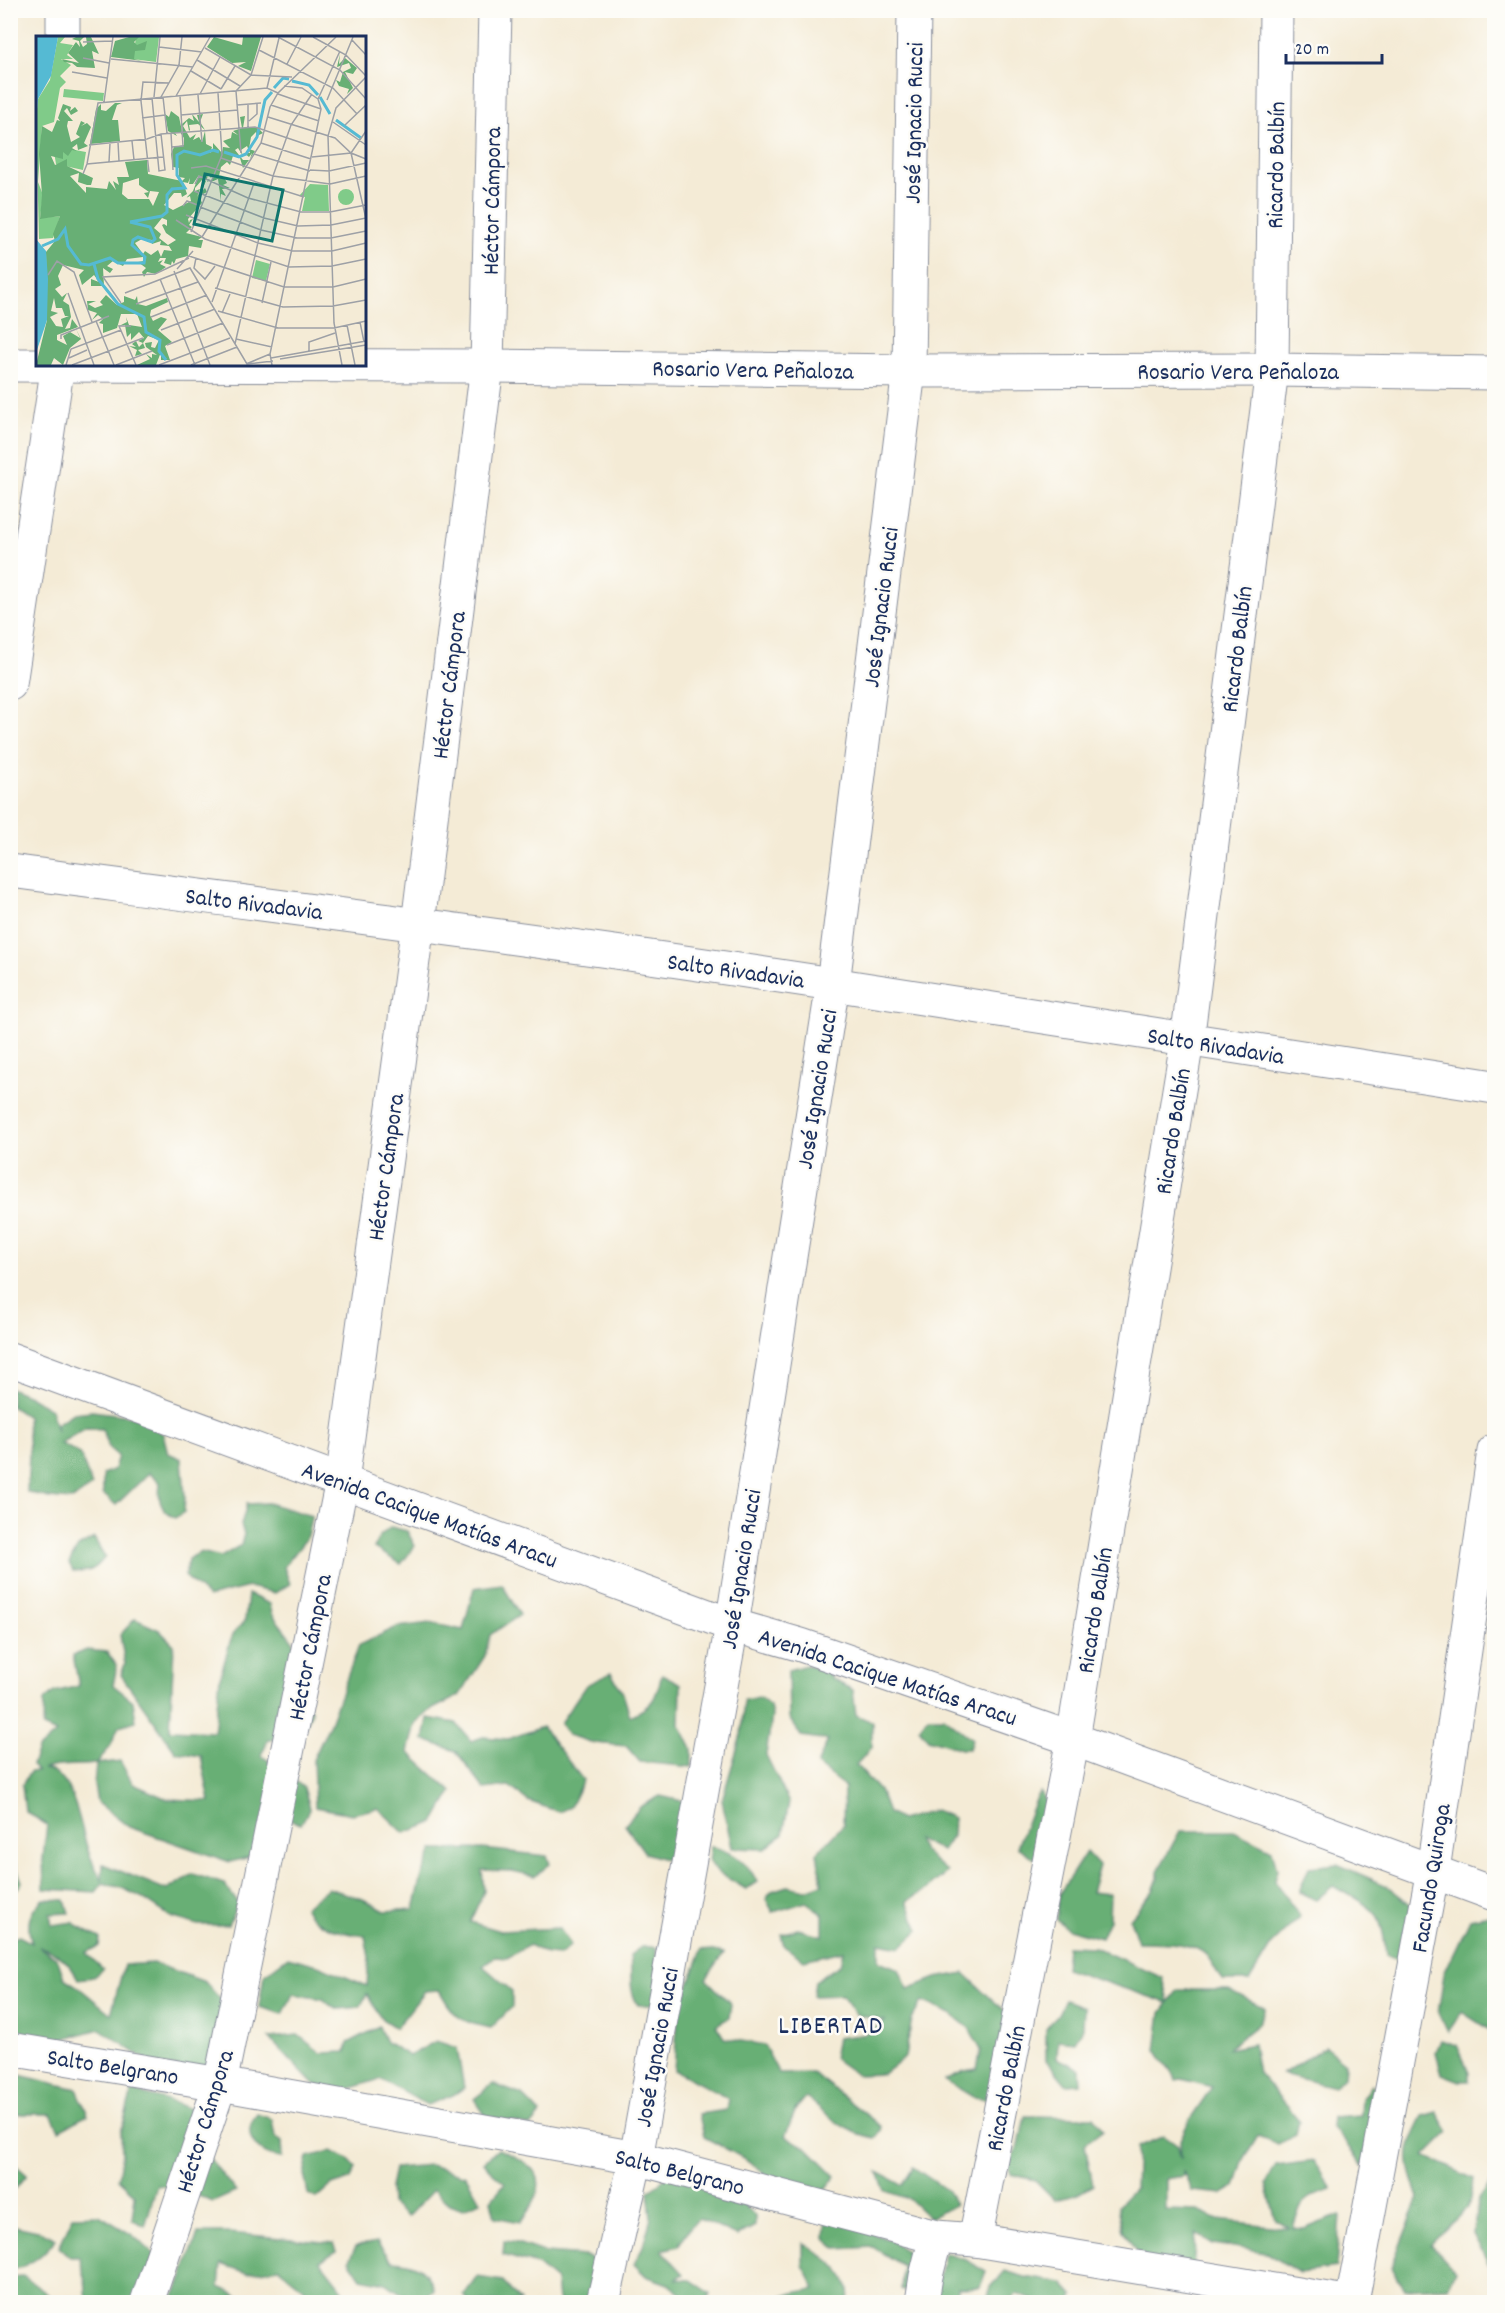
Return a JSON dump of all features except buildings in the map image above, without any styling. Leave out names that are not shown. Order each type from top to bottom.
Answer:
[{"type":"street","points":[[63,10],[63,36]]},
{"type":"street","name":"Héctor Cámpora","points":[[147,2302],[220,2084],[342,1481],[418,924],[487,366],[495,10]]},
{"type":"street","name":"José Ignacio Rucci","points":[[603,2302],[636,2158],[732,1625],[832,984],[909,371],[914,10]]},
{"type":"street","name":"Ricardo Balbín","points":[[975,2240],[1073,1739],[1186,1041],[1272,370],[1276,10]]},
{"type":"street","name":"Rosario Vera Peñaloza","points":[[10,365],[36,365]]},
{"type":"street","points":[[10,684],[58,366]]},
{"type":"street","name":"Rosario Vera Peñaloza","points":[[366,366],[909,371],[1272,370],[1494,374]]},
{"type":"street","name":"Salto Rivadavia","points":[[10,871],[418,924],[832,984],[1186,1041],[1494,1087]]},
{"type":"street","name":"Avenida Cacique Matías Aracu","points":[[10,1359],[732,1625],[801,1645],[1073,1739],[1494,1894]]},
{"type":"street","name":"Facundo Quiroga","points":[[1352,2302],[1433,1870],[1494,1451]]},
{"type":"street","name":"Salto Belgrano","points":[[10,2049],[636,2158],[936,2237],[975,2240],[1346,2302]]},
{"type":"street","points":[[922,2302],[936,2237]]},
{"type":"green space","points":[[10,1388],[51,1409],[57,1431],[56,1424],[73,1413],[92,1411],[139,1417],[163,1434],[168,1453],[182,1459],[184,1512],[175,1518],[163,1508],[159,1494],[160,1483],[149,1473],[116,1505],[103,1494],[103,1474],[114,1469],[118,1456],[109,1448],[102,1429],[86,1428],[60,1443],[80,1454],[92,1486],[72,1500],[49,1498],[27,1492],[29,1455],[27,1417],[11,1406]]},
{"type":"green space","points":[[268,1503],[312,1516],[306,1539],[284,1567],[290,1584],[275,1593],[249,1587],[208,1597],[185,1576],[188,1559],[201,1552],[221,1557],[241,1545],[244,1534],[241,1525],[247,1504]]},
{"type":"green space","points":[[391,1527],[407,1531],[415,1546],[401,1564],[374,1548],[380,1536]]},
{"type":"green space","points":[[94,1538],[105,1557],[92,1570],[73,1571],[69,1563],[78,1547]]},
{"type":"green space","points":[[502,1584],[520,1615],[490,1635],[485,1656],[459,1696],[431,1710],[415,1724],[408,1752],[452,1792],[434,1823],[404,1833],[378,1808],[352,1814],[315,1807],[313,1760],[330,1723],[359,1645],[397,1627],[430,1623],[463,1630],[474,1588]]},
{"type":"green space","points":[[248,1594],[270,1604],[272,1614],[307,1659],[287,1669],[290,1682],[312,1711],[300,1739],[268,1740],[261,1755],[304,1788],[310,1808],[301,1824],[285,1818],[262,1854],[230,1862],[129,1827],[97,1802],[94,1785],[96,1764],[49,1767],[43,1769],[53,1772],[62,1779],[74,1800],[88,1851],[102,1881],[103,1864],[167,1890],[193,1874],[224,1884],[238,1903],[228,1925],[198,1925],[171,1917],[141,1897],[122,1888],[103,1883],[96,1892],[44,1889],[43,1858],[47,1825],[25,1811],[22,1785],[30,1772],[37,1771],[32,1765],[38,1749],[56,1733],[43,1727],[44,1701],[54,1692],[79,1686],[73,1655],[87,1650],[107,1652],[117,1666],[113,1685],[133,1701],[136,1721],[119,1726],[110,1746],[97,1764],[120,1761],[133,1784],[167,1799],[210,1801],[201,1756],[176,1752],[121,1675],[125,1664],[120,1635],[135,1619],[159,1630],[174,1645],[170,1730],[214,1732],[220,1678],[232,1635],[245,1620]]},
{"type":"green space","points":[[806,1665],[827,1672],[832,1679],[853,1690],[856,1715],[872,1722],[872,1747],[856,1765],[880,1792],[888,1813],[901,1820],[935,1810],[953,1818],[952,1836],[942,1851],[917,1839],[923,1851],[947,1872],[926,1890],[907,1901],[919,1930],[901,1947],[879,1943],[879,1961],[899,1969],[908,1989],[936,1978],[964,1973],[1011,2017],[990,2099],[973,2097],[945,2080],[964,2071],[977,2069],[981,2050],[969,2028],[951,2014],[922,2001],[912,2019],[905,2057],[883,2074],[857,2075],[833,2058],[837,2038],[867,2034],[885,2021],[857,2015],[842,1995],[813,1996],[815,1981],[840,1965],[843,1951],[804,1960],[784,1946],[781,1934],[798,1929],[823,1936],[823,1914],[806,1902],[773,1912],[766,1899],[772,1891],[787,1886],[806,1890],[822,1884],[817,1853],[843,1825],[844,1786],[817,1765],[828,1740],[801,1736],[789,1718],[788,1670]]},
{"type":"green space","points":[[611,1673],[623,1693],[630,1716],[644,1709],[653,1700],[662,1674],[681,1684],[680,1725],[692,1749],[692,1767],[640,1762],[626,1746],[594,1743],[568,1735],[560,1723],[586,1685]]},
{"type":"green space","points":[[759,1697],[770,1706],[772,1716],[766,1755],[789,1802],[783,1834],[765,1849],[732,1848],[722,1800],[741,1735],[744,1700]]},
{"type":"green space","points":[[928,1717],[944,1717],[972,1739],[969,1749],[961,1749],[928,1739],[919,1728]]},
{"type":"green space","points":[[428,1718],[456,1723],[471,1741],[483,1737],[508,1739],[542,1727],[583,1780],[570,1807],[559,1812],[528,1801],[509,1786],[484,1789],[456,1751],[424,1740]]},
{"type":"green space","points":[[1040,1792],[1047,1802],[1035,1859],[1017,1847]]},
{"type":"green space","points":[[660,1796],[682,1801],[705,1824],[697,1857],[668,1860],[645,1853],[625,1825],[641,1806]]},
{"type":"green space","points":[[1180,1831],[1234,1831],[1272,1850],[1277,1869],[1274,1880],[1300,1917],[1271,1945],[1249,1981],[1222,1981],[1207,1956],[1194,1947],[1175,1943],[1138,1942],[1130,1919],[1153,1891],[1158,1871]]},
{"type":"green space","points":[[711,1846],[726,1851],[738,1859],[754,1875],[757,1882],[746,1889],[717,1872],[709,1861]]},
{"type":"green space","points":[[483,1849],[547,1856],[550,1864],[535,1876],[512,1871],[482,1870],[484,1891],[470,1922],[500,1931],[559,1928],[571,1945],[560,1955],[547,1954],[529,1945],[507,1958],[495,1957],[483,1966],[512,1991],[512,2007],[491,2028],[465,2021],[459,2017],[439,1990],[425,1991],[396,2028],[382,2019],[367,1994],[360,2007],[339,2009],[323,1999],[293,1994],[283,2014],[259,2007],[264,1975],[288,1957],[318,1965],[367,1986],[369,1957],[365,1936],[331,1929],[316,1921],[304,1907],[328,1888],[363,1899],[385,1911],[414,1909],[422,1876],[433,1850]]},
{"type":"green space","points":[[1086,1852],[1099,1866],[1091,1892],[1110,1894],[1109,1920],[1101,1938],[1068,1929],[1056,1919],[1059,1894]]},
{"type":"green space","points":[[11,1854],[22,1882],[10,1898]]},
{"type":"green space","points":[[1337,1864],[1387,1886],[1413,1906],[1408,1963],[1386,1956],[1378,1917],[1361,1902],[1333,1886],[1316,1900],[1299,1892],[1309,1867]]},
{"type":"green space","points":[[43,1899],[65,1900],[69,1913],[50,1914],[52,1925],[73,1922],[100,1938],[99,1946],[86,1953],[103,1969],[93,1977],[78,1979],[62,1958],[39,1947],[57,1958],[64,1978],[111,2014],[124,1965],[153,1963],[205,1982],[222,2001],[225,2029],[203,2069],[155,2066],[100,2029],[47,2043],[11,2041],[10,1939],[19,1936],[32,1943],[29,1930],[31,1914]]},
{"type":"green space","points":[[1494,1914],[1494,2033],[1462,2012],[1448,2032],[1438,2013],[1444,1974],[1470,1919]]},
{"type":"green space","points":[[1067,1946],[1094,1947],[1163,1978],[1169,2002],[1178,1990],[1229,1990],[1265,2008],[1258,2024],[1227,2049],[1253,2044],[1258,2073],[1299,2120],[1296,2135],[1278,2144],[1258,2136],[1244,2159],[1235,2187],[1223,2194],[1192,2191],[1183,2171],[1183,2176],[1166,2179],[1166,2210],[1198,2211],[1218,2220],[1290,2228],[1276,2220],[1266,2184],[1276,2166],[1314,2161],[1332,2189],[1305,2201],[1298,2212],[1293,2228],[1304,2229],[1340,2215],[1336,2268],[1299,2273],[1266,2252],[1213,2244],[1196,2233],[1192,2281],[1153,2281],[1123,2230],[1118,2206],[1135,2188],[1137,2147],[1164,2136],[1178,2146],[1181,2159],[1180,2140],[1190,2119],[1212,2087],[1182,2079],[1176,2080],[1156,2050],[1161,2013],[1168,2003],[1065,1969]]},
{"type":"green space","points":[[641,1947],[656,1947],[658,2005],[638,2005],[633,1993],[630,1955]]},
{"type":"green space","points":[[702,1949],[724,1953],[706,1979],[731,2004],[729,2018],[716,2025],[724,2038],[764,2045],[779,2074],[813,2073],[882,2127],[875,2138],[863,2135],[837,2122],[806,2097],[796,2109],[785,2136],[809,2149],[836,2176],[816,2202],[787,2192],[747,2160],[704,2137],[699,2114],[727,2110],[729,2099],[674,2070],[678,2014]]},
{"type":"green space","points":[[1065,2000],[1084,2007],[1083,2028],[1075,2042],[1058,2040],[1057,2058],[1080,2069],[1081,2083],[1066,2084],[1046,2060],[1046,2029],[1058,2014]]},
{"type":"green space","points":[[379,2027],[386,2042],[409,2056],[436,2041],[457,2048],[464,2088],[427,2105],[380,2079],[346,2090],[314,2085],[269,2038],[298,2035],[321,2053],[346,2052],[348,2043]]},
{"type":"green space","points":[[1441,2040],[1457,2045],[1469,2072],[1469,2081],[1460,2081],[1442,2074],[1436,2052]]},
{"type":"green space","points":[[1325,2047],[1345,2063],[1344,2077],[1334,2087],[1282,2074]]},
{"type":"green space","points":[[11,2073],[77,2089],[88,2115],[59,2130],[51,2114],[17,2114],[11,2131]]},
{"type":"green space","points":[[493,2084],[522,2095],[541,2114],[531,2126],[486,2116],[474,2099]]},
{"type":"green space","points":[[1371,2085],[1386,2098],[1363,2166],[1331,2127],[1332,2117],[1361,2115],[1362,2098]]},
{"type":"green space","points":[[132,2091],[175,2103],[209,2117],[203,2150],[236,2192],[213,2202],[184,2190],[157,2185],[145,2226],[132,2219],[135,2195],[118,2179],[122,2153],[121,2132]]},
{"type":"green space","points":[[1437,2112],[1449,2132],[1425,2156],[1474,2179],[1468,2208],[1431,2244],[1455,2270],[1448,2287],[1405,2289],[1391,2268],[1419,2198],[1409,2164],[1410,2148],[1423,2116]]},
{"type":"green space","points":[[257,2114],[272,2119],[275,2137],[282,2142],[283,2157],[266,2153],[254,2143],[250,2129]]},
{"type":"green space","points":[[1025,2116],[1094,2117],[1103,2130],[1085,2144],[1093,2185],[1076,2195],[1055,2200],[1035,2180],[1010,2174],[1007,2165],[1019,2146]]},
{"type":"green space","points":[[498,2149],[524,2162],[533,2169],[538,2177],[539,2186],[536,2197],[520,2222],[495,2217],[491,2200],[505,2183],[484,2162]]},
{"type":"green space","points":[[331,2151],[347,2158],[356,2168],[351,2179],[332,2185],[317,2198],[308,2194],[304,2174],[308,2157]]},
{"type":"green space","points":[[11,2161],[27,2175],[16,2188],[11,2188]]},
{"type":"green space","points":[[430,2165],[466,2176],[480,2201],[463,2209],[449,2204],[433,2190],[407,2217],[391,2204],[390,2187],[394,2168]]},
{"type":"green space","points":[[913,2167],[948,2191],[955,2205],[929,2218],[909,2199],[885,2191],[878,2172],[902,2185]]},
{"type":"green space","points":[[670,2175],[732,2191],[755,2216],[755,2226],[737,2236],[699,2219],[691,2226],[678,2246],[662,2250],[684,2274],[676,2279],[691,2280],[710,2293],[707,2302],[691,2302],[668,2284],[646,2276],[634,2264],[643,2246],[651,2218],[648,2191]]},
{"type":"green space","points":[[1494,2179],[1494,2274],[1473,2234],[1478,2199]]},
{"type":"green space","points":[[99,2215],[131,2234],[157,2256],[147,2302],[87,2302],[85,2277],[79,2257],[70,2257],[59,2247],[73,2216]]},
{"type":"green space","points":[[827,2217],[890,2240],[911,2255],[925,2284],[917,2295],[901,2289],[903,2266],[873,2247],[837,2249],[825,2238]]},
{"type":"green space","points":[[11,2225],[42,2232],[56,2239],[36,2259],[11,2270]]},
{"type":"green space","points":[[198,2233],[230,2233],[334,2243],[337,2251],[320,2261],[343,2290],[345,2302],[302,2302],[305,2289],[279,2268],[248,2273],[221,2264],[219,2287],[252,2302],[171,2302],[183,2277]]},
{"type":"green space","points":[[504,2241],[546,2253],[585,2256],[607,2263],[607,2302],[561,2302],[558,2300],[556,2281],[537,2265],[503,2255]]},
{"type":"green space","points":[[377,2242],[392,2261],[407,2263],[423,2271],[434,2289],[423,2299],[402,2294],[386,2283],[361,2278],[349,2260],[356,2246]]},
{"type":"green space","points":[[803,2243],[836,2266],[846,2282],[848,2302],[766,2302],[815,2289],[803,2265]]},
{"type":"green space","points":[[944,2253],[966,2260],[986,2271],[980,2287],[958,2288],[957,2302],[934,2302]]},
{"type":"green space","points":[[1005,2271],[1025,2277],[1063,2283],[1074,2295],[1071,2302],[1038,2302],[1017,2294],[1008,2302],[986,2302],[991,2287]]},
{"type":"green space","points":[[23,2276],[53,2298],[73,2302],[11,2302],[11,2277]]},
{"type":"green space","points":[[477,2277],[503,2281],[520,2302],[469,2302],[464,2295]]},
{"type":"district","name":"LIBERTAD","points":[[831,2024]]}]
